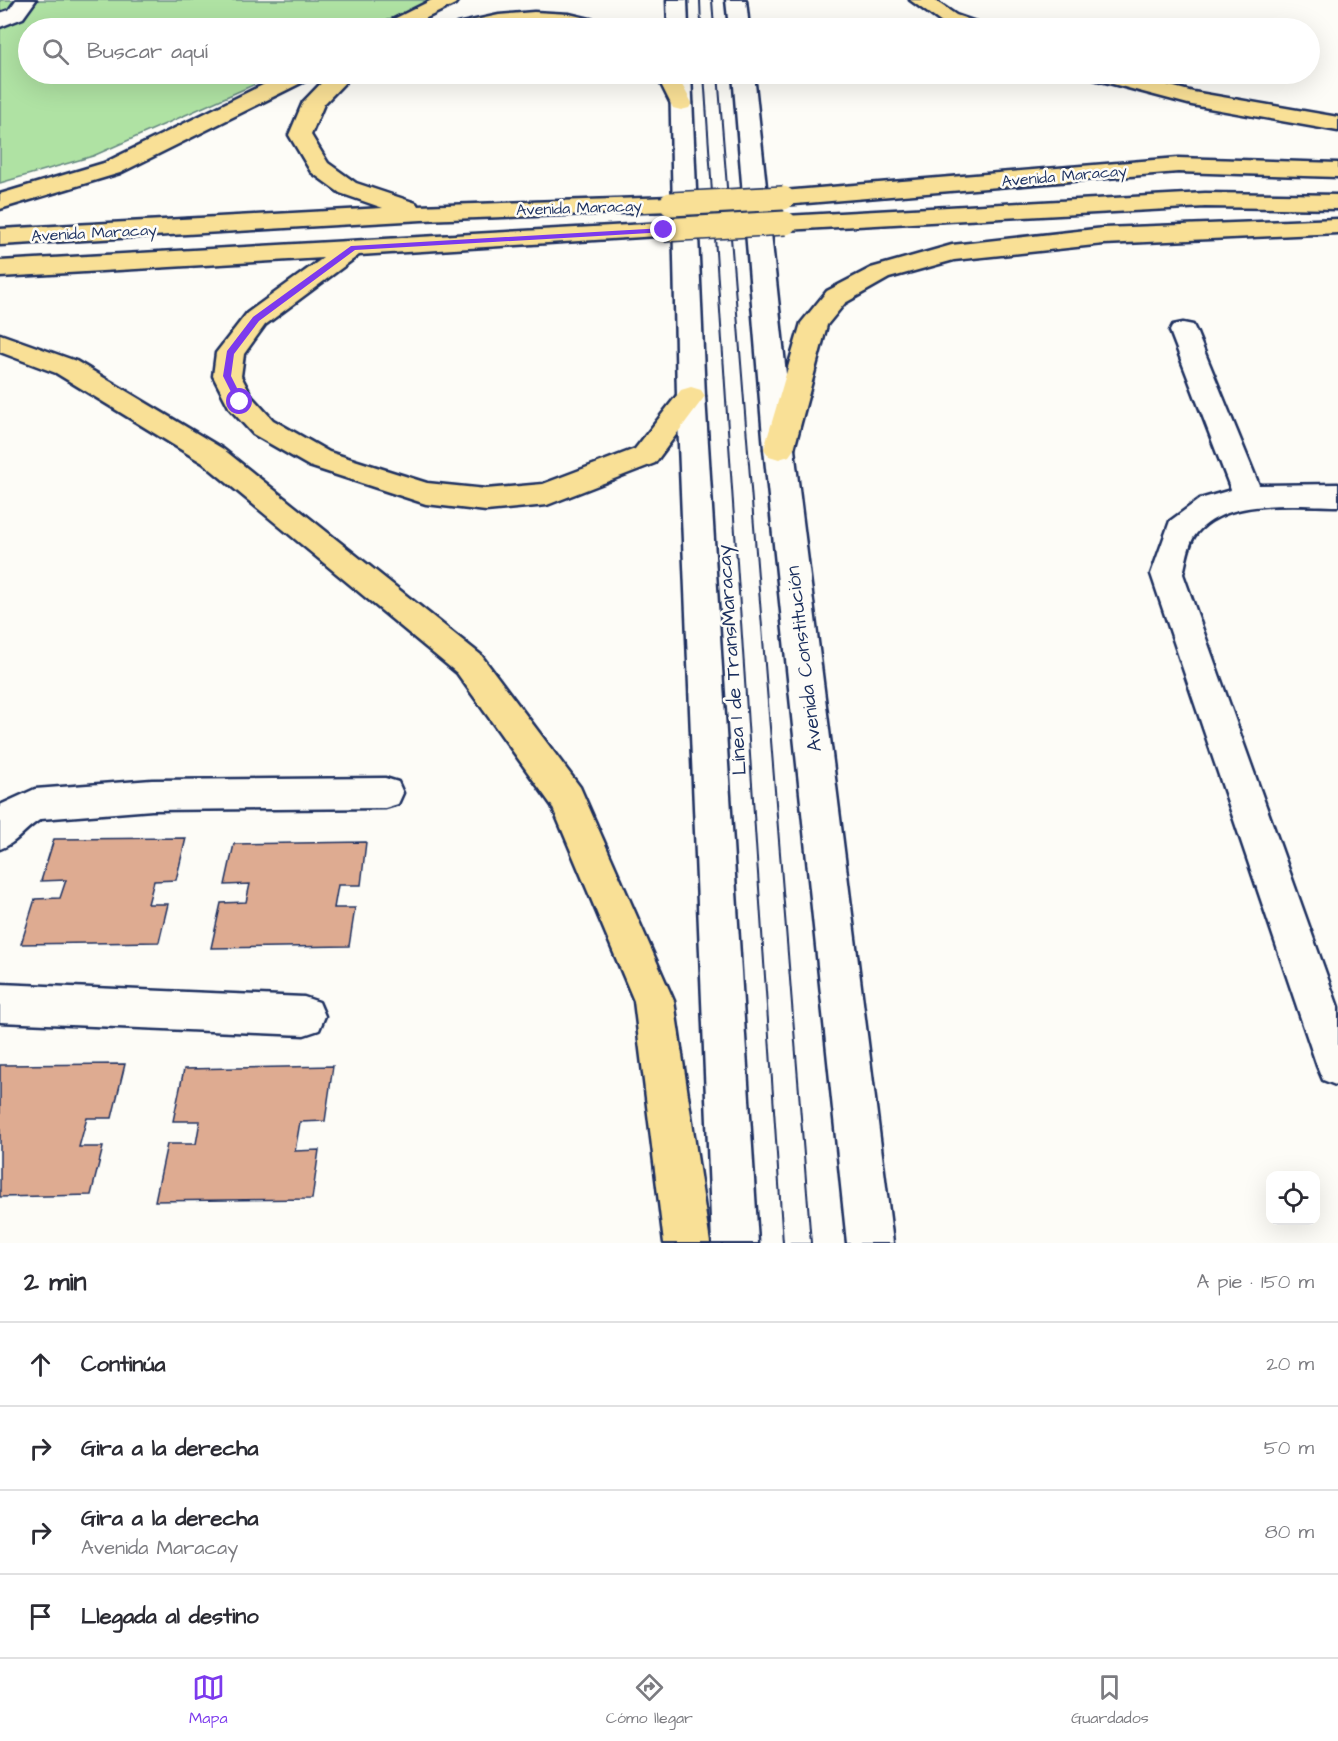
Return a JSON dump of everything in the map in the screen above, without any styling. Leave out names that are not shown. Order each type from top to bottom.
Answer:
[{"type":"main road","points":[[411,18],[448,0]]},
{"type":"main road","points":[[920,0],[947,18]]},
{"type":"main road","points":[[0,202],[112,168],[281,84]]},
{"type":"main road","points":[[332,84],[314,102],[300,135],[318,168],[348,188],[422,213]]},
{"type":"main road","points":[[1140,84],[1192,98],[1338,124]]},
{"type":"main road","name":"Avenida Maracay","points":[[0,237],[422,213],[783,198],[1178,165],[1338,170]]},
{"type":"main road","name":"Avenida Maracay","points":[[0,269],[1205,200],[1338,202]]},
{"type":"main road","points":[[779,449],[814,323],[836,297],[880,273],[952,253],[1104,236],[1338,226]]},
{"type":"main road","points":[[353,248],[256,319],[230,353],[227,376],[240,402],[263,427],[319,459],[426,493],[486,500],[547,494],[645,456],[691,396]]},
{"type":"main road","points":[[0,342],[66,367],[213,456],[469,664],[567,798],[654,1001],[687,1243]]},
{"type":"street","points":[[0,21],[16,14],[26,0]]},
{"type":"street","points":[[677,0],[678,18]]},
{"type":"street","points":[[736,0],[738,18]]},
{"type":"street","name":"Avenida Constitución","points":[[744,84],[779,449],[870,1243]]},
{"type":"street","points":[[680,88],[691,396],[735,1243]]},
{"type":"street","points":[[1183,331],[1248,496]]},
{"type":"street","points":[[1338,495],[1248,496],[1211,507],[1181,529],[1167,574],[1338,1066]]},
{"type":"street","points":[[0,833],[12,817],[34,804],[152,795],[385,794]]},
{"type":"street","points":[[0,1003],[304,1016]]},
{"type":"lane","points":[[706,0],[707,18]]},
{"type":"lane","name":"Línea 1 de TransMaracay","points":[[712,84],[797,1243]]},
{"type":"green space","points":[[0,0],[433,0],[394,18],[18,18],[18,84],[255,84],[93,156],[0,183]]},
{"type":"building","points":[[186,838],[176,880],[154,881],[148,904],[168,904],[159,942],[21,944],[35,899],[60,898],[66,880],[41,881],[54,839]]},
{"type":"building","points":[[366,842],[361,885],[338,885],[334,908],[355,908],[349,946],[211,948],[221,903],[246,902],[250,884],[225,885],[234,844]]},
{"type":"building","points":[[125,1064],[112,1118],[87,1118],[79,1147],[103,1147],[91,1195],[0,1197],[0,1065]]},
{"type":"building","points":[[333,1066],[325,1121],[300,1122],[295,1151],[319,1150],[312,1199],[155,1201],[167,1144],[196,1144],[200,1121],[173,1121],[184,1069]]},
{"type":"route","points":[[240,402],[227,376],[230,353],[256,319],[353,248],[664,230]]}]
